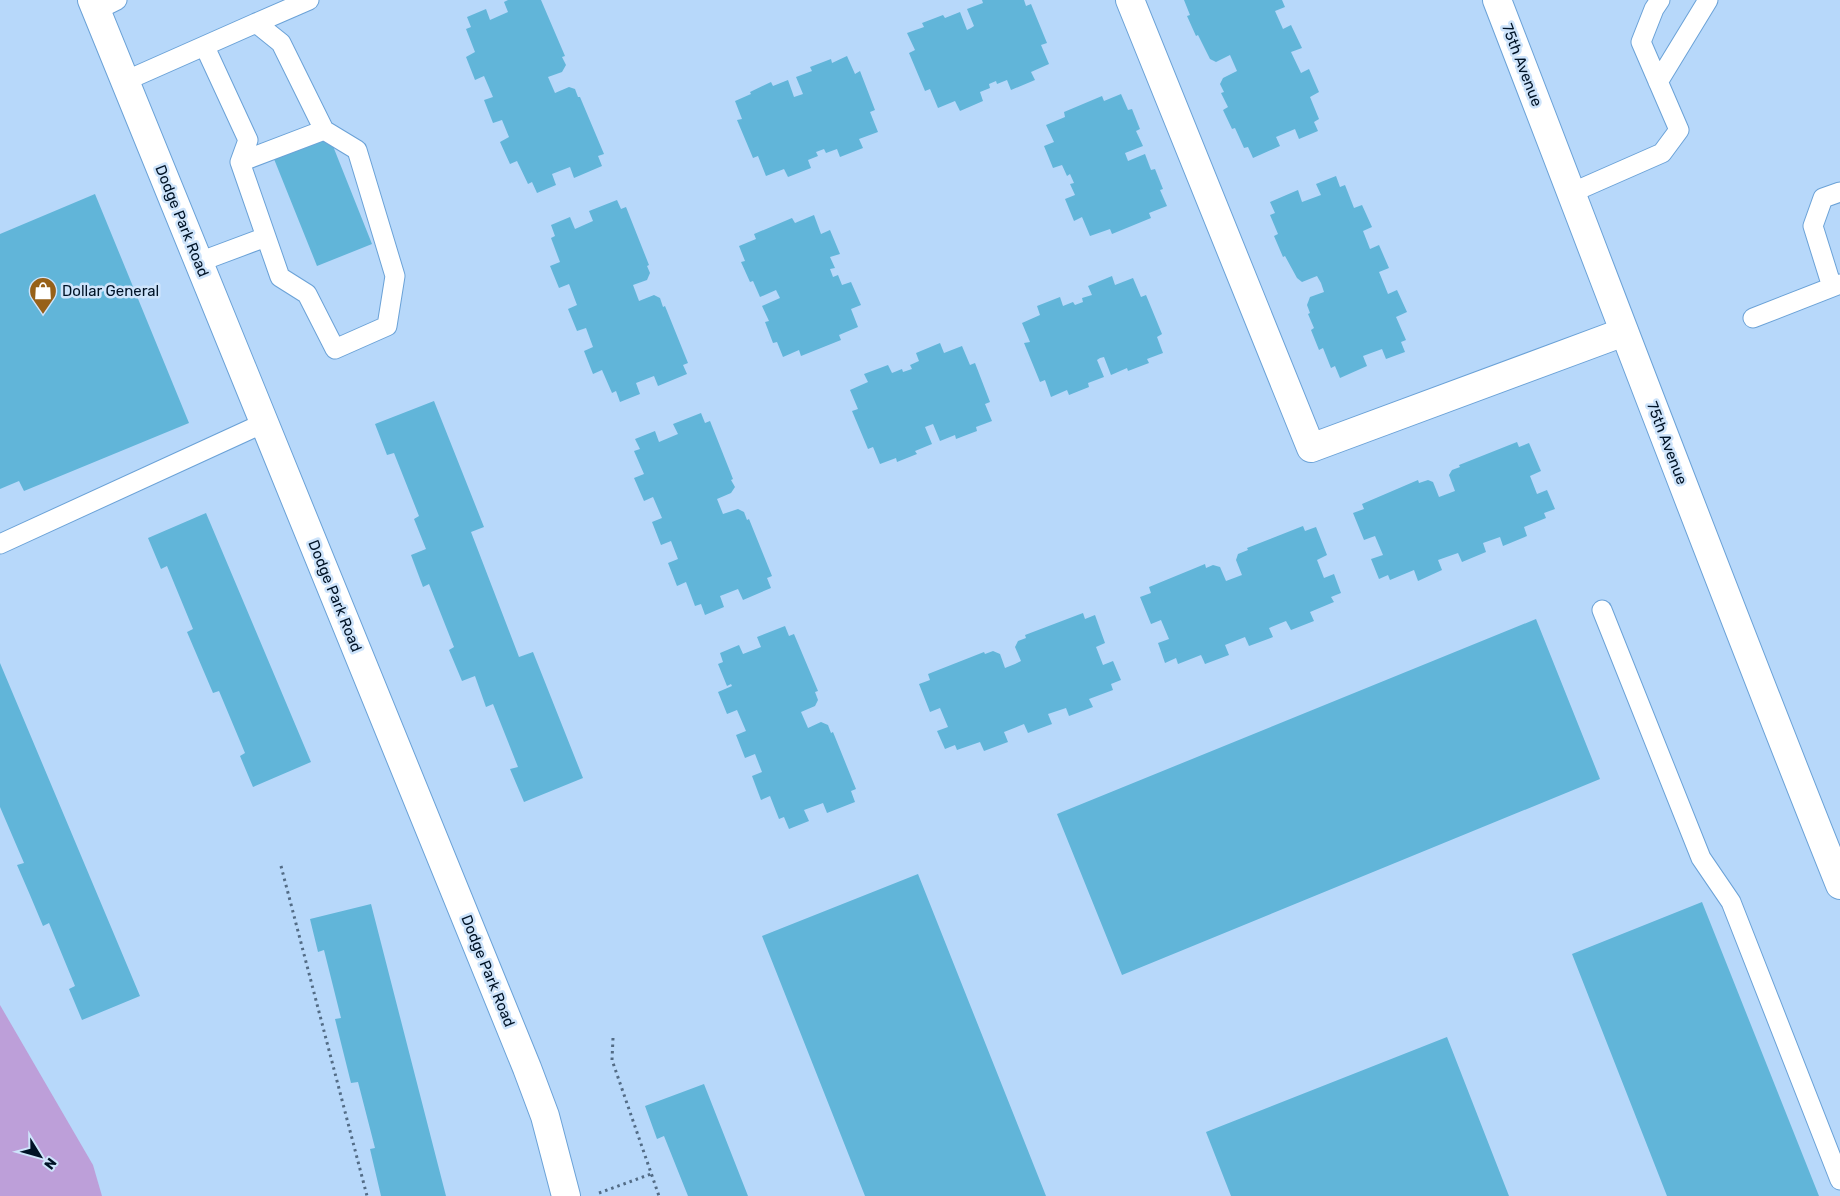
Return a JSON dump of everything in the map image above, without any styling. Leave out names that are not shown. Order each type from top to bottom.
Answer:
[{"type":"street","points":[[1130,0],[1311,448],[1624,332]]},
{"type":"street","name":"75th Avenue","points":[[1497,0],[1775,724],[1840,885]]},
{"type":"street","name":"Dodge Park Road","points":[[102,3],[125,82],[527,1068],[545,1116],[566,1196]]},
{"type":"lane","points":[[125,82],[310,0]]},
{"type":"lane","points":[[1571,193],[1662,153],[1679,130],[1642,42],[1660,0]]},
{"type":"lane","points":[[1658,82],[1708,0]]},
{"type":"lane","points":[[205,47],[248,140],[240,162],[280,277],[307,294],[335,348],[387,326],[395,276],[357,150],[324,130],[281,43],[256,23]]},
{"type":"lane","points":[[240,162],[324,130]]},
{"type":"lane","points":[[1753,318],[1836,286],[1813,226],[1823,198],[1840,192]]},
{"type":"lane","points":[[199,262],[266,237]]},
{"type":"lane","points":[[0,544],[264,423]]},
{"type":"lane","points":[[1602,610],[1701,858],[1731,902],[1840,1180]]},
{"type":"path","points":[[281,866],[368,1196]]},
{"type":"path","points":[[613,1038],[612,1060],[659,1196]]},
{"type":"path","points":[[599,1194],[651,1174]]},
{"type":"shaded area","points":[[0,1005],[93,1165],[102,1196],[0,1196]]},
{"type":"building","points":[[508,0],[541,0],[565,56],[562,57],[566,65],[562,72],[548,77],[555,93],[569,87],[575,89],[604,154],[598,156],[602,166],[574,178],[570,167],[552,174],[556,185],[537,193],[532,182],[528,184],[517,161],[510,164],[500,142],[509,137],[502,120],[493,123],[484,100],[493,97],[484,76],[475,80],[466,57],[475,52],[466,29],[471,27],[467,17],[486,9],[490,20],[508,12],[504,2]]},
{"type":"building","points":[[982,0],[1024,0],[1026,6],[1031,4],[1047,43],[1041,45],[1049,64],[1031,72],[1035,80],[1011,90],[1007,80],[997,84],[996,81],[989,84],[990,88],[980,92],[983,101],[960,111],[955,101],[938,108],[930,89],[925,91],[909,53],[915,50],[907,33],[924,27],[922,23],[943,15],[945,18],[960,12],[967,30],[974,26],[967,9],[983,3]]},
{"type":"building","points":[[1184,0],[1282,0],[1285,7],[1275,11],[1283,29],[1291,25],[1302,48],[1291,52],[1301,73],[1309,69],[1319,92],[1310,97],[1319,119],[1314,122],[1318,131],[1299,139],[1295,129],[1276,137],[1280,146],[1253,158],[1248,147],[1244,148],[1235,128],[1232,129],[1223,110],[1228,107],[1221,93],[1224,92],[1220,84],[1223,78],[1237,71],[1230,55],[1216,62],[1210,59],[1187,16],[1190,15]]},
{"type":"building","points":[[847,56],[855,74],[860,71],[875,110],[870,112],[878,132],[859,139],[863,148],[840,157],[837,149],[826,153],[824,149],[816,152],[818,156],[808,160],[811,168],[788,177],[784,169],[766,176],[758,156],[753,158],[737,120],[742,119],[735,101],[771,82],[773,86],[788,80],[794,97],[803,94],[796,77],[812,71],[810,67],[831,59],[832,63]]},
{"type":"building","points":[[1121,94],[1128,110],[1132,109],[1140,129],[1136,131],[1143,146],[1125,153],[1128,161],[1145,154],[1151,170],[1155,169],[1163,189],[1160,190],[1167,206],[1149,213],[1151,218],[1112,234],[1110,229],[1090,236],[1082,217],[1074,221],[1065,199],[1075,195],[1070,184],[1074,183],[1070,174],[1067,176],[1062,165],[1053,168],[1044,146],[1054,142],[1046,125],[1065,117],[1064,112],[1102,96],[1104,101]]},
{"type":"building","points":[[329,136],[372,244],[317,266],[274,159]]},
{"type":"building","points":[[1336,176],[1340,187],[1345,185],[1354,208],[1362,205],[1372,227],[1363,231],[1370,249],[1379,245],[1389,268],[1379,272],[1388,294],[1397,290],[1407,312],[1396,317],[1406,340],[1401,342],[1405,352],[1386,359],[1382,349],[1363,356],[1367,366],[1340,378],[1335,366],[1331,368],[1323,348],[1319,350],[1311,330],[1314,328],[1308,314],[1310,313],[1307,305],[1310,297],[1324,292],[1321,283],[1317,276],[1302,282],[1297,278],[1285,256],[1283,257],[1274,236],[1278,234],[1270,215],[1275,213],[1270,202],[1298,190],[1302,202],[1321,195],[1316,184]]},
{"type":"building","points":[[95,194],[189,423],[24,491],[19,481],[0,489],[0,234]]},
{"type":"building","points":[[617,200],[621,209],[626,207],[649,265],[647,266],[650,273],[647,280],[633,285],[639,301],[654,295],[660,298],[688,363],[683,365],[687,374],[658,386],[654,376],[636,383],[640,394],[620,402],[616,391],[612,393],[602,370],[593,374],[584,351],[593,347],[586,328],[577,331],[568,309],[577,305],[569,284],[559,288],[550,266],[560,262],[551,238],[555,236],[551,225],[570,217],[575,229],[593,221],[589,211]]},
{"type":"building","points":[[814,215],[821,234],[830,230],[840,254],[830,257],[835,268],[830,269],[833,277],[838,275],[842,285],[851,282],[861,305],[851,309],[858,327],[839,335],[841,340],[801,356],[799,350],[783,357],[777,342],[773,343],[765,322],[769,321],[762,306],[780,298],[776,290],[760,297],[753,281],[750,282],[741,262],[745,261],[739,246],[756,239],[754,234],[792,218],[795,223]]},
{"type":"building","points":[[1112,276],[1115,285],[1133,278],[1141,297],[1146,295],[1162,334],[1157,337],[1163,353],[1147,359],[1149,363],[1128,371],[1127,368],[1111,375],[1104,357],[1100,358],[1097,360],[1104,377],[1088,383],[1089,387],[1069,395],[1067,390],[1051,397],[1045,380],[1040,382],[1024,343],[1030,342],[1022,323],[1040,315],[1037,306],[1060,297],[1063,306],[1073,302],[1075,305],[1083,302],[1082,298],[1092,295],[1088,286]]},
{"type":"building","points":[[940,343],[944,353],[962,346],[970,365],[975,363],[990,402],[985,404],[992,421],[976,427],[977,431],[956,439],[955,435],[940,441],[933,424],[925,427],[932,444],[915,451],[917,454],[897,462],[896,458],[880,464],[873,447],[868,449],[852,411],[858,409],[850,390],[868,382],[864,374],[888,365],[892,373],[902,369],[903,372],[912,369],[910,365],[919,361],[916,353]]},
{"type":"building","points":[[434,401],[484,527],[471,532],[519,657],[533,652],[583,778],[524,802],[510,769],[518,767],[493,704],[486,707],[475,676],[462,681],[449,650],[454,647],[429,584],[423,587],[411,555],[426,549],[414,519],[419,516],[394,453],[387,455],[375,424]]},
{"type":"building","points":[[701,413],[705,423],[710,421],[735,487],[731,493],[717,499],[723,514],[738,509],[744,512],[747,520],[749,519],[772,576],[767,578],[771,588],[743,600],[738,589],[720,596],[724,607],[705,615],[701,604],[695,606],[686,582],[677,586],[668,563],[678,559],[671,541],[661,545],[652,522],[662,518],[653,497],[644,501],[634,478],[644,474],[634,451],[640,449],[635,439],[655,431],[659,442],[678,434],[673,424]]},
{"type":"building","points":[[1517,442],[1519,447],[1529,443],[1541,471],[1530,476],[1537,494],[1547,490],[1555,509],[1544,513],[1546,518],[1524,527],[1527,536],[1503,546],[1500,537],[1483,543],[1486,552],[1462,562],[1458,553],[1438,560],[1442,570],[1418,581],[1414,570],[1390,580],[1388,575],[1379,579],[1371,559],[1383,555],[1375,536],[1364,540],[1353,513],[1364,509],[1362,504],[1418,480],[1419,483],[1428,480],[1433,482],[1439,497],[1455,491],[1449,475],[1452,470],[1460,467],[1459,465]]},
{"type":"building","points":[[206,513],[311,762],[253,787],[240,756],[245,753],[219,691],[213,693],[187,632],[193,629],[167,566],[161,569],[148,538]]},
{"type":"building","points":[[1303,526],[1305,531],[1316,527],[1327,555],[1317,560],[1324,578],[1334,574],[1341,593],[1331,597],[1334,602],[1310,612],[1314,621],[1291,630],[1286,621],[1269,628],[1273,637],[1249,646],[1245,637],[1225,645],[1229,655],[1205,664],[1201,655],[1178,664],[1176,658],[1165,663],[1158,643],[1169,639],[1161,620],[1151,624],[1140,597],[1151,593],[1149,587],[1205,564],[1206,568],[1213,565],[1220,567],[1226,581],[1242,575],[1236,560],[1238,554],[1248,550],[1247,548]]},
{"type":"building","points":[[1083,613],[1085,619],[1095,615],[1105,643],[1096,647],[1103,665],[1113,661],[1121,680],[1111,684],[1113,690],[1089,699],[1093,707],[1069,716],[1066,708],[1048,714],[1052,724],[1028,733],[1024,724],[1004,732],[1008,742],[984,751],[980,742],[957,750],[955,745],[945,749],[937,731],[948,727],[940,708],[930,712],[919,684],[930,680],[928,674],[984,652],[985,654],[993,651],[1000,654],[1005,668],[1021,661],[1015,647],[1018,641],[1026,638],[1025,635]]},
{"type":"building","points":[[1536,619],[1600,779],[1122,975],[1057,814]]},
{"type":"building","points":[[785,626],[789,636],[794,634],[818,691],[815,692],[818,700],[815,706],[801,712],[808,728],[821,722],[828,725],[831,733],[833,732],[856,789],[851,791],[855,802],[827,813],[823,803],[804,810],[809,821],[789,829],[784,817],[779,819],[770,796],[761,800],[752,776],[762,772],[755,754],[745,758],[736,735],[746,731],[737,710],[727,714],[718,692],[732,686],[731,684],[727,686],[718,664],[723,662],[720,653],[739,645],[743,654],[761,647],[757,637]]},
{"type":"building","points":[[0,663],[140,996],[82,1020],[69,989],[75,986],[49,923],[43,926],[17,865],[24,863],[0,807]]},
{"type":"building","points":[[918,874],[1046,1196],[865,1196],[762,936]]},
{"type":"building","points":[[1702,902],[1819,1196],[1667,1196],[1572,954]]},
{"type":"building","points":[[371,904],[446,1196],[381,1196],[370,1149],[375,1148],[358,1082],[351,1083],[335,1019],[341,1018],[324,950],[318,952],[310,919]]},
{"type":"building","points":[[1447,1037],[1509,1196],[1231,1196],[1206,1132]]},
{"type":"building","points":[[704,1084],[748,1196],[688,1196],[664,1136],[657,1139],[645,1106]]},
{"type":"place","name":"Dollar General","points":[[43,315]]}]
